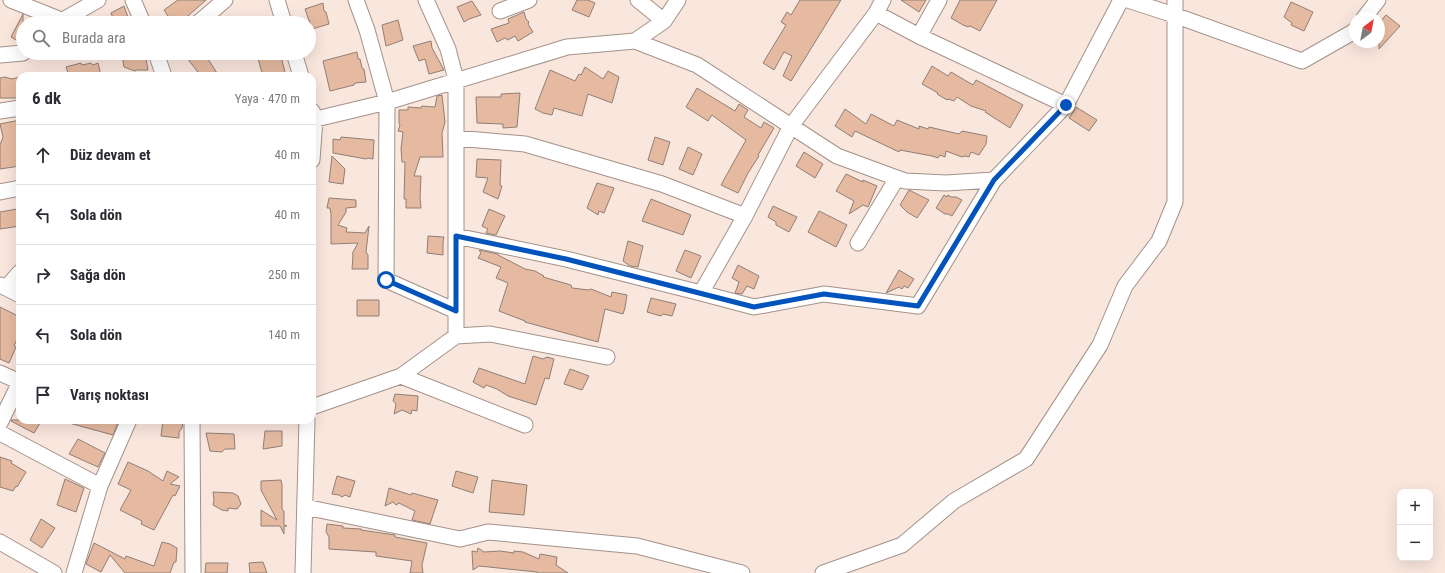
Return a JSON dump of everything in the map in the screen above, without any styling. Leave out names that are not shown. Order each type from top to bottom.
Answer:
[{"type":"street","points":[[11,0],[47,16]]},
{"type":"street","points":[[70,16],[98,0]]},
{"type":"street","points":[[133,0],[140,16]]},
{"type":"street","points":[[206,16],[225,0]]},
{"type":"street","points":[[277,0],[282,16]]},
{"type":"street","points":[[356,0],[367,30],[387,102],[386,280],[456,311]]},
{"type":"street","points":[[426,0],[448,49],[456,80],[456,336]]},
{"type":"street","points":[[500,11],[530,0]]},
{"type":"street","points":[[638,0],[664,22]]},
{"type":"street","points":[[635,41],[664,22],[678,0]]},
{"type":"street","points":[[919,36],[939,0]]},
{"type":"street","points":[[456,236],[566,259],[754,307],[824,294],[918,306],[994,180],[1066,105],[1121,0]]},
{"type":"street","points":[[1128,0],[1174,7],[1302,62],[1349,34]]},
{"type":"street","points":[[1369,12],[1378,0]]},
{"type":"street","points":[[701,293],[745,216],[791,126],[880,6],[919,36],[1066,105]]},
{"type":"street","points":[[823,573],[902,545],[954,501],[1026,459],[1100,345],[1125,286],[1159,241],[1175,202],[1174,7]]},
{"type":"street","points":[[316,116],[387,102],[567,47],[635,41],[697,65],[837,156],[905,181],[946,183],[994,180]]},
{"type":"street","points":[[0,55],[16,54]]},
{"type":"street","points":[[160,60],[163,72]]},
{"type":"street","points":[[296,60],[300,72]]},
{"type":"street","points":[[0,111],[16,109]]},
{"type":"street","points":[[456,138],[526,144],[662,184],[745,216]]},
{"type":"street","points":[[858,244],[897,178]]},
{"type":"street","points":[[0,192],[16,189]]},
{"type":"street","points":[[16,275],[3,286],[16,293]]},
{"type":"street","points":[[316,406],[401,376],[456,336],[490,334],[608,357]]},
{"type":"street","points":[[0,373],[16,380]]},
{"type":"street","points":[[401,376],[525,425]]},
{"type":"street","points":[[0,423],[16,390]]},
{"type":"street","points":[[74,573],[100,486],[127,424]]},
{"type":"street","points":[[192,424],[193,573]]},
{"type":"street","points":[[303,573],[307,424]]},
{"type":"street","points":[[0,433],[100,486]]},
{"type":"street","points":[[304,507],[460,539],[488,532],[638,546],[742,573]]},
{"type":"street","points":[[0,542],[54,573]]},
{"type":"building","points":[[178,0],[206,0],[188,16],[168,16],[164,10]]},
{"type":"building","points":[[577,0],[588,0],[595,3],[589,17],[572,10]]},
{"type":"building","points":[[800,0],[841,0],[791,81],[783,76],[792,56],[784,52],[774,70],[763,63],[786,25],[781,22],[787,12],[791,15]]},
{"type":"building","points":[[901,0],[926,0],[919,12]]},
{"type":"building","points":[[960,0],[997,0],[980,31],[970,26],[968,27],[963,25],[951,18]]},
{"type":"building","points":[[472,1],[481,15],[464,22],[457,7]]},
{"type":"building","points":[[1291,2],[1313,12],[1304,31],[1291,25],[1292,23],[1284,17]]},
{"type":"building","points":[[323,3],[324,11],[326,12],[329,24],[316,28],[316,16],[307,16],[305,9]]},
{"type":"building","points":[[124,6],[128,16],[112,16],[111,13]]},
{"type":"building","points":[[524,12],[526,19],[529,22],[528,24],[533,32],[518,41],[515,36],[508,40],[505,38],[497,42],[491,29],[509,23],[508,19]]},
{"type":"building","points":[[1386,15],[1400,26],[1385,42]]},
{"type":"building","points":[[398,20],[403,40],[386,46],[382,25]]},
{"type":"building","points":[[16,27],[16,40],[11,37]]},
{"type":"building","points":[[431,41],[432,48],[444,70],[429,74],[425,59],[419,61],[413,46]]},
{"type":"building","points":[[357,52],[358,59],[360,59],[362,68],[364,69],[366,82],[355,83],[354,85],[330,91],[323,61]]},
{"type":"building","points":[[123,60],[146,60],[148,70],[135,71],[124,67]]},
{"type":"building","points":[[188,60],[209,60],[216,72],[198,72]]},
{"type":"building","points":[[258,60],[282,60],[285,72],[262,72]]},
{"type":"building","points":[[81,63],[82,65],[91,63],[93,65],[98,63],[100,71],[68,72],[66,67]]},
{"type":"building","points":[[932,66],[948,76],[951,72],[973,85],[976,80],[1023,105],[1010,128],[985,112],[986,111],[971,106],[957,97],[954,101],[947,100],[922,84]]},
{"type":"building","points":[[585,67],[603,79],[608,71],[619,77],[612,103],[588,94],[582,116],[554,108],[552,115],[535,109],[550,70],[575,81],[579,74],[581,75]]},
{"type":"building","points":[[0,78],[16,78],[16,98],[0,98]]},
{"type":"building","points":[[697,88],[735,111],[739,104],[748,110],[744,117],[761,128],[764,122],[774,128],[738,193],[721,185],[746,140],[712,115],[708,121],[686,107]]},
{"type":"building","points":[[520,93],[517,127],[503,128],[503,124],[477,123],[476,97],[501,97],[501,94]]},
{"type":"building","points":[[442,95],[445,122],[442,133],[443,157],[420,157],[414,176],[421,176],[421,208],[406,208],[406,199],[404,199],[405,162],[402,162],[401,149],[403,132],[398,131],[400,125],[399,110],[408,110],[408,107],[435,107],[437,96]]},
{"type":"building","points":[[1076,107],[1097,120],[1089,131],[1069,118]]},
{"type":"building","points":[[845,109],[866,124],[871,114],[894,126],[897,120],[919,129],[919,126],[928,129],[929,127],[959,134],[962,131],[987,136],[986,144],[979,155],[971,152],[969,157],[962,157],[946,151],[945,157],[940,155],[938,158],[900,150],[899,152],[855,131],[852,137],[835,126]]},
{"type":"building","points":[[16,121],[16,167],[0,169],[0,145],[3,137],[0,124]]},
{"type":"building","points":[[341,137],[374,140],[373,159],[333,153],[333,139],[340,140]]},
{"type":"building","points":[[655,137],[670,142],[663,165],[648,160]]},
{"type":"building","points":[[688,147],[702,154],[693,175],[679,169]]},
{"type":"building","points":[[804,152],[823,164],[815,178],[796,166]]},
{"type":"building","points":[[332,156],[345,169],[343,184],[329,182]]},
{"type":"building","points":[[477,159],[501,160],[500,185],[502,186],[498,199],[483,192],[488,178],[476,177]]},
{"type":"building","points":[[846,174],[863,182],[863,180],[877,186],[868,207],[863,205],[849,214],[854,201],[836,191]]},
{"type":"building","points":[[597,183],[614,188],[604,213],[599,211],[598,215],[587,208]]},
{"type":"building","points":[[909,190],[929,200],[917,218],[907,212],[900,205]]},
{"type":"building","points":[[944,195],[947,197],[948,195],[951,197],[956,197],[962,200],[952,216],[945,214],[936,208]]},
{"type":"building","points":[[329,198],[356,200],[356,207],[346,208],[346,212],[338,225],[347,228],[346,232],[365,233],[369,226],[366,252],[368,255],[368,269],[352,269],[352,254],[358,243],[331,244],[331,214],[330,208],[327,208]]},
{"type":"building","points":[[651,199],[691,215],[683,235],[642,221]]},
{"type":"building","points":[[773,206],[797,217],[789,232],[776,225],[776,222],[768,217]]},
{"type":"building","points":[[16,209],[16,227],[0,229],[0,212]]},
{"type":"building","points":[[489,209],[505,216],[496,235],[486,233],[488,229],[482,226]]},
{"type":"building","points":[[819,211],[847,225],[836,247],[808,232]]},
{"type":"building","points":[[428,236],[444,237],[443,255],[427,253]]},
{"type":"building","points":[[628,241],[643,246],[638,267],[630,266],[623,261]]},
{"type":"building","points":[[479,250],[498,254],[525,269],[535,271],[544,276],[543,277],[571,285],[572,288],[591,289],[611,297],[612,292],[627,295],[623,314],[605,309],[598,342],[525,322],[499,311],[508,283],[496,278],[501,267],[478,258],[481,253]]},
{"type":"building","points":[[685,250],[701,256],[691,278],[676,271]]},
{"type":"building","points":[[738,265],[759,276],[754,289],[747,286],[742,294],[735,293],[739,282],[732,278]]},
{"type":"building","points":[[899,270],[914,279],[908,288],[904,286],[902,289],[899,287],[886,293]]},
{"type":"building","points":[[651,298],[676,304],[672,316],[663,314],[661,316],[647,312]]},
{"type":"building","points":[[357,300],[379,300],[379,316],[357,316]]},
{"type":"building","points":[[0,307],[16,315],[16,342],[14,346],[16,347],[9,363],[0,359]]},
{"type":"building","points":[[533,356],[543,359],[547,357],[554,359],[549,379],[545,378],[536,405],[508,396],[497,389],[486,385],[484,388],[473,382],[479,368],[525,384]]},
{"type":"building","points":[[570,369],[589,376],[582,390],[564,384]]},
{"type":"building","points":[[395,394],[418,396],[417,411],[412,410],[411,414],[402,410],[394,414],[396,404],[393,401]]},
{"type":"building","points":[[16,420],[16,424],[11,421]]},
{"type":"building","points":[[17,424],[40,424],[34,433]]},
{"type":"building","points":[[73,424],[117,424],[113,435]]},
{"type":"building","points":[[162,424],[183,424],[179,432],[179,438],[161,436]]},
{"type":"building","points":[[265,431],[282,431],[282,446],[263,449]]},
{"type":"building","points":[[206,433],[234,434],[235,449],[225,449],[222,452],[210,451]]},
{"type":"building","points":[[78,439],[105,453],[98,467],[69,454]]},
{"type":"building","points":[[0,457],[12,461],[11,463],[26,472],[13,491],[0,487]]},
{"type":"building","points":[[128,462],[148,471],[163,481],[167,471],[179,477],[170,484],[180,486],[175,496],[173,495],[154,530],[141,524],[142,521],[120,510],[131,490],[118,484]]},
{"type":"building","points":[[456,471],[478,477],[473,493],[452,486]]},
{"type":"building","points":[[337,476],[355,481],[350,497],[345,495],[342,497],[332,494]]},
{"type":"building","points":[[65,479],[84,488],[76,512],[57,505]]},
{"type":"building","points":[[281,480],[284,525],[287,526],[284,526],[284,534],[280,526],[261,526],[261,510],[277,520],[261,490],[261,481]]},
{"type":"building","points":[[492,480],[527,485],[524,515],[489,512]]},
{"type":"building","points":[[389,488],[411,495],[412,493],[438,500],[430,524],[412,520],[415,511],[399,503],[396,505],[393,502],[385,506]]},
{"type":"building","points":[[213,492],[233,493],[238,496],[241,504],[237,509],[228,508],[228,511],[222,510],[213,505]]},
{"type":"building","points":[[41,519],[55,528],[42,548],[30,540]]},
{"type":"building","points":[[327,524],[343,526],[343,528],[361,529],[395,535],[395,537],[427,543],[422,565],[423,573],[410,573],[412,561],[376,556],[376,552],[329,549],[329,537],[326,532]]},
{"type":"building","points":[[162,542],[177,548],[176,562],[174,562],[170,573],[125,573],[110,555],[101,572],[86,564],[94,543],[125,559],[126,556],[154,566]]},
{"type":"building","points":[[478,548],[484,552],[523,552],[539,559],[540,554],[557,557],[556,565],[568,573],[537,573],[479,566],[473,570],[472,551],[477,552]]},
{"type":"building","points":[[263,562],[267,573],[250,573],[249,563]]},
{"type":"building","points":[[206,563],[228,563],[227,573],[205,573]]},
{"type":"route","points":[[386,280],[456,311],[456,236],[566,259],[754,307],[824,294],[918,306],[994,180],[1066,105]]}]
